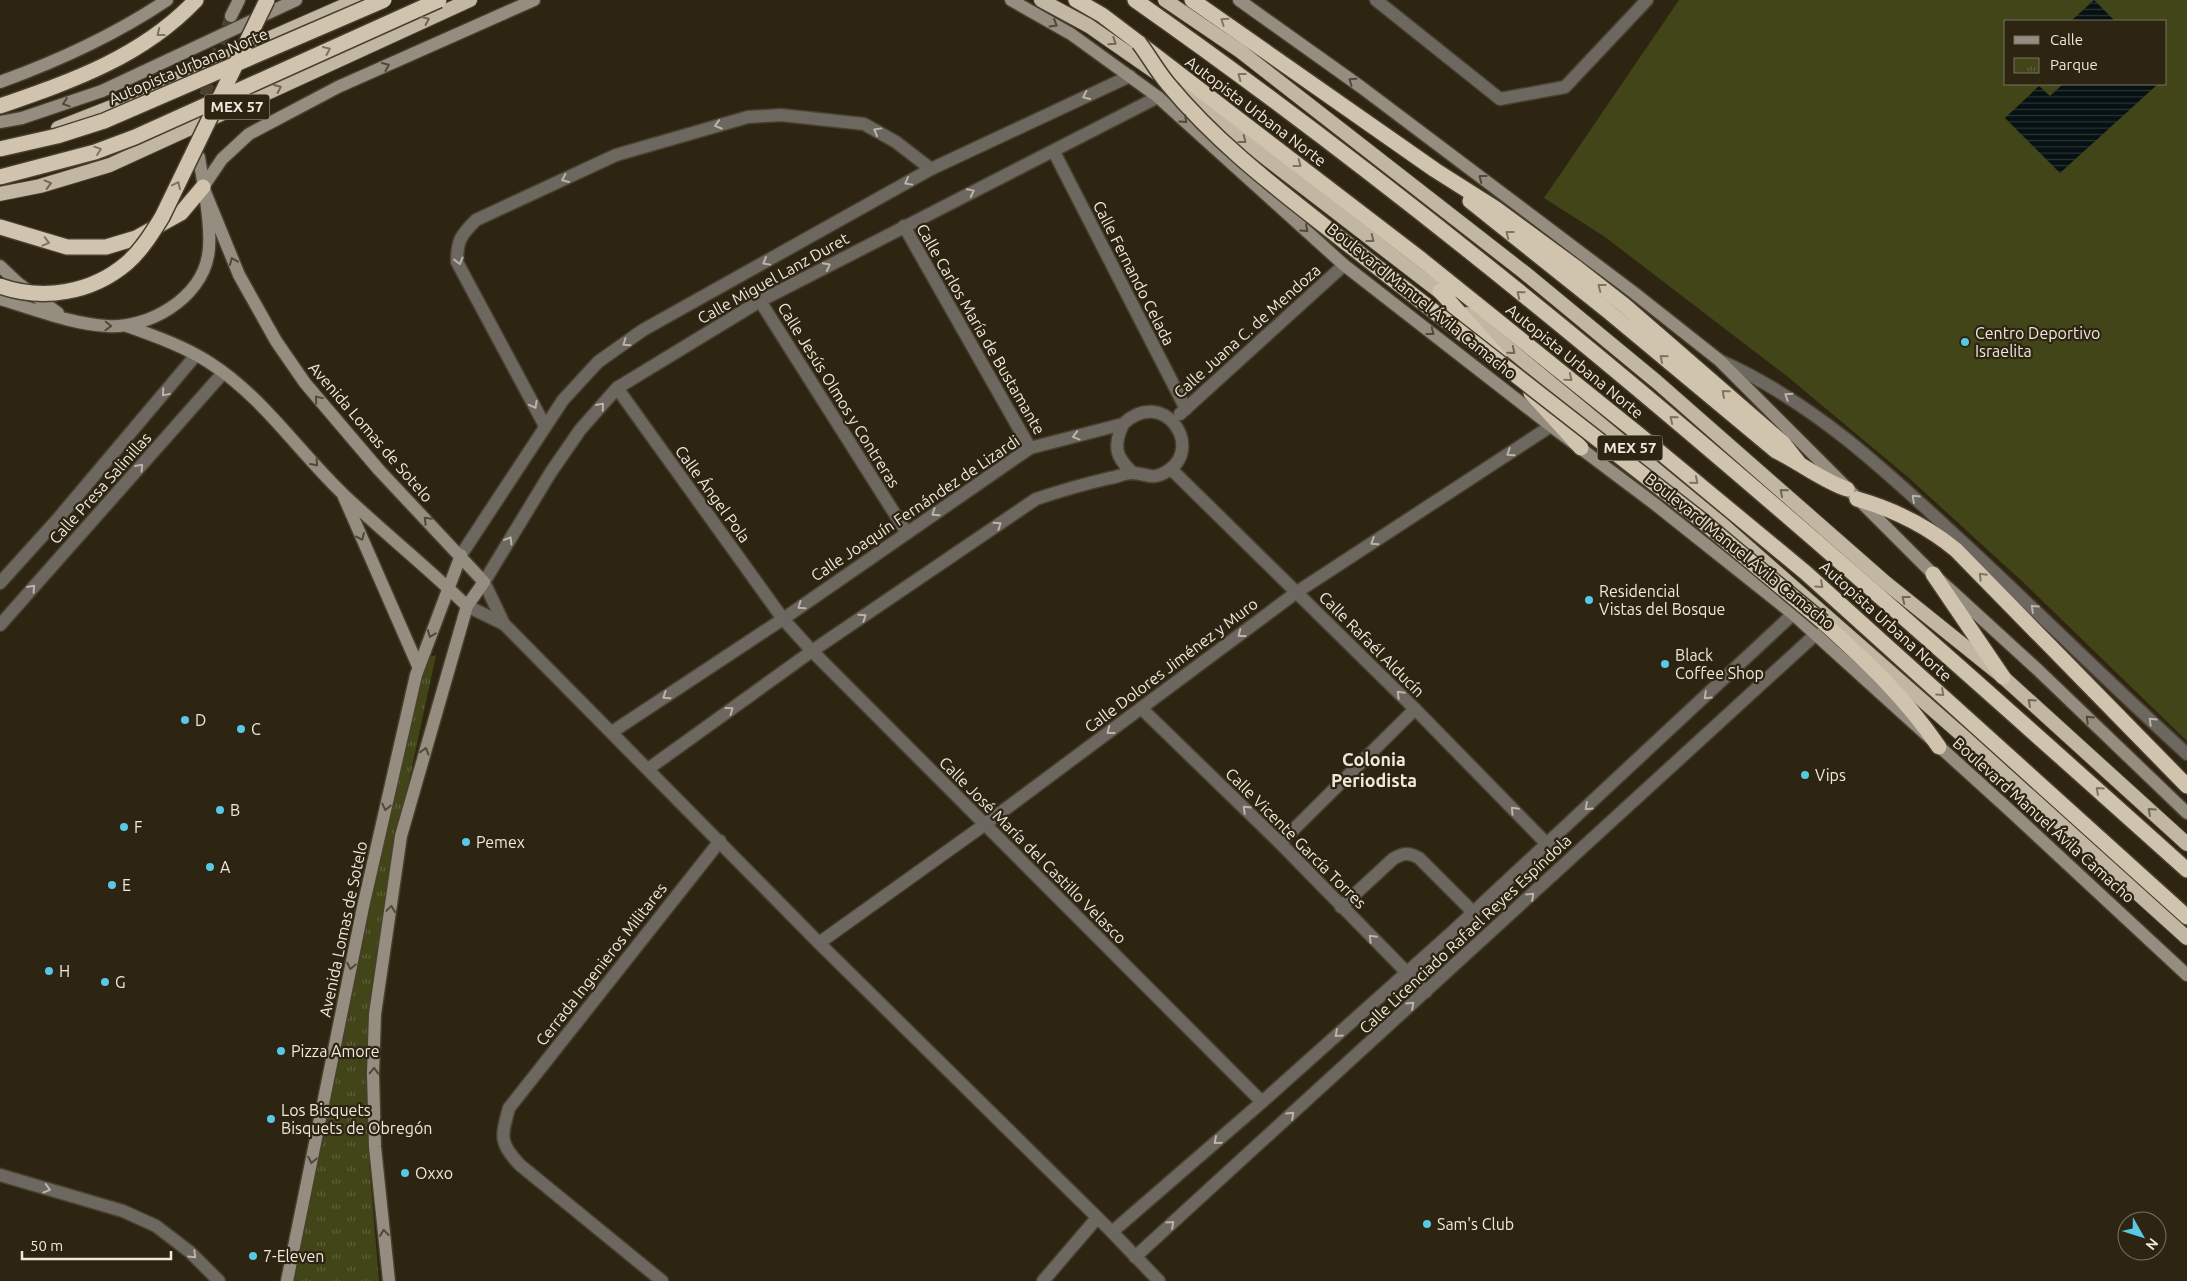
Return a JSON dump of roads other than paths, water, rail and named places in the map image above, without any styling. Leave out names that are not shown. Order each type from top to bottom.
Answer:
[{"type":"highway","points":[[0,106],[60,86],[133,51],[168,26],[196,0]]},
{"type":"highway","points":[[0,286],[23,292],[54,294],[95,282],[112,274],[128,262],[145,243],[162,217],[267,0]]},
{"type":"highway","points":[[0,145],[79,121],[357,0]]},
{"type":"highway","name":"Autopista Urbana Norte","points":[[0,149],[57,136],[104,121],[384,0]]},
{"type":"highway","points":[[0,177],[95,152],[135,137],[439,0]]},
{"type":"highway","name":"MEX 57","points":[[0,194],[40,186],[110,165],[470,0]]},
{"type":"highway","name":"Boulevard Manuel Ávila Camacho","points":[[1041,0],[1089,26],[1134,56],[1440,291],[1724,526],[1964,737],[2187,938]]},
{"type":"highway","name":"Autopista Urbana Norte","points":[[1076,0],[1102,15],[1422,260],[1644,439],[1806,573],[2187,917]]},
{"type":"highway","name":"Autopista Urbana Norte","points":[[1135,0],[1211,53],[1437,226],[1709,448],[1998,701],[2187,870]]},
{"type":"highway","points":[[1166,0],[1240,51],[1525,273],[1657,382],[1886,583],[2003,677],[2187,844]]},
{"type":"highway","points":[[1192,0],[1435,170],[1494,222],[1638,336],[1776,451],[1852,494],[1926,527],[1956,550],[2187,786]]},
{"type":"highway","points":[[1139,43],[1173,89],[1243,161],[1696,516],[1819,628],[1877,671],[1894,689],[1938,747]]},
{"type":"highway","points":[[1435,170],[1495,208],[1624,305],[1783,443],[1798,462]]},
{"type":"highway","points":[[0,227],[67,247],[106,247],[136,238],[181,213],[203,187]]},
{"type":"highway","points":[[1440,291],[1581,448]]},
{"type":"highway","points":[[1624,305],[1638,336]]},
{"type":"highway","points":[[1933,574],[2003,677]]},
{"type":"main road","points":[[0,82],[19,76],[105,38],[139,19],[167,0]]},
{"type":"main road","points":[[231,16],[239,0]]},
{"type":"main road","points":[[0,122],[37,113],[102,91],[296,0]]},
{"type":"main road","points":[[203,187],[222,160],[248,134],[338,87],[534,0]]},
{"type":"main road","name":"Boulevard Manuel Ávila Camacho","points":[[1011,0],[1071,34],[1158,97],[1344,264],[1793,614],[1819,628]]},
{"type":"main road","points":[[1239,0],[1369,93],[1633,292],[1719,360],[1933,574],[2038,670],[2187,813]]},
{"type":"main road","points":[[0,94],[19,76]]},
{"type":"main road","points":[[0,299],[92,325],[127,326],[154,318],[178,303],[201,273],[208,256],[209,234],[199,158]]},
{"type":"main road","name":"Avenida Lomas de Sotelo","points":[[203,187],[239,275],[276,341],[305,383],[379,470],[461,555],[484,582]]},
{"type":"main road","points":[[0,266],[18,283],[43,300],[60,316]]},
{"type":"main road","points":[[127,326],[196,355],[223,373],[258,402],[342,492],[467,606]]},
{"type":"main road","points":[[342,492],[418,666]]},
{"type":"main road","name":"Avenida Lomas de Sotelo","points":[[287,1281],[363,907],[418,666],[461,555]]},
{"type":"main road","points":[[389,1281],[375,1147],[375,1014],[401,836],[467,606],[484,582]]},
{"type":"main road","name":"Boulevard Manuel Ávila Camacho","points":[[1938,747],[2187,975]]},
{"type":"street","points":[[1376,0],[1500,99],[1565,87],[1647,0]]},
{"type":"street","name":"Calle Miguel Lanz Duret","points":[[461,555],[563,400],[598,362],[643,330],[931,169],[1130,76]]},
{"type":"street","name":"Calle Miguel Lanz Duret","points":[[484,582],[551,472],[580,430],[616,388],[760,301],[904,226],[1054,152],[1158,97]]},
{"type":"street","points":[[545,426],[458,262],[457,246],[465,231],[476,220],[616,155],[748,117],[780,115],[864,124],[896,142],[931,169]]},
{"type":"street","name":"Calle Fernando Celada","points":[[1054,152],[1186,409]]},
{"type":"street","name":"Calle Carlos María de Bustamante","points":[[904,226],[1030,448]]},
{"type":"street","name":"Calle Juana C. de Mendoza","points":[[1172,421],[1344,264]]},
{"type":"street","name":"Calle Jesús Olmos y Contreras","points":[[760,301],[907,533]]},
{"type":"street","name":"Calle Presa Salinillas","points":[[0,583],[56,521],[196,355]]},
{"type":"street","points":[[1719,360],[1765,382],[1813,413],[1896,480],[2187,754]]},
{"type":"street","name":"Calle Presa Salinillas","points":[[0,625],[223,373]]},
{"type":"street","name":"Calle Ángel Pola","points":[[616,388],[783,618]]},
{"type":"street","name":"Calle Joaquín Fernández de Lizardi","points":[[612,732],[783,618],[1030,448],[1123,424],[1141,412],[1162,413],[1172,421]]},
{"type":"street","points":[[1123,424],[1117,437],[1117,451],[1122,464],[1133,473],[1146,477],[1159,475],[1171,469],[1179,458],[1182,445],[1180,432],[1172,421]]},
{"type":"street","name":"Calle Dolores Jiménez y Muro","points":[[819,943],[984,825],[1297,592],[1551,426]]},
{"type":"street","name":"Calle Rafaél Alducín","points":[[1171,469],[1415,709],[1548,845]]},
{"type":"street","points":[[648,770],[812,651],[1036,500],[1073,486],[1133,473]]},
{"type":"street","points":[[484,582],[504,624]]},
{"type":"street","points":[[467,606],[504,624],[819,943],[1112,1232],[1159,1281]]},
{"type":"street","name":"Calle Licenciado Rafael Reyes Espíndola","points":[[1112,1232],[1262,1102],[1548,845],[1793,614]]},
{"type":"street","name":"Calle José María del Castillo Velasco","points":[[783,618],[812,651],[984,825],[1262,1102]]},
{"type":"street","name":"Calle Licenciado Rafael Reyes Espíndola","points":[[1135,1257],[1426,992],[1819,628]]},
{"type":"street","name":"Calle Vicente García Torres","points":[[1141,708],[1280,843],[1426,992]]},
{"type":"street","points":[[1280,843],[1415,709]]},
{"type":"street","name":"Cerrada Ingenieros Militares","points":[[662,1281],[520,1166],[508,1152],[502,1134],[509,1108],[720,841]]},
{"type":"street","points":[[1341,907],[1392,859],[1402,853],[1411,853],[1419,858],[1473,912]]},
{"type":"street","points":[[0,1175],[123,1211],[156,1226],[190,1252],[218,1281]]},
{"type":"street","points":[[1043,1281],[1097,1218]]},
{"type":"tunnel","points":[[201,113],[213,65],[231,16]]},
{"type":"place","name":"Centro Deportivo Israelita","points":[[1965,342]]},
{"type":"place","name":"Residencial Vistas del Bosque","points":[[1589,600]]},
{"type":"place","name":"Black Coffee Shop","points":[[1665,664]]},
{"type":"place","name":"D","points":[[185,720]]},
{"type":"place","name":"C","points":[[241,729]]},
{"type":"place","name":"Vips","points":[[1805,775]]},
{"type":"place","name":"B","points":[[220,810]]},
{"type":"place","name":"F","points":[[124,827]]},
{"type":"place","name":"Pemex","points":[[466,842]]},
{"type":"place","name":"A","points":[[210,867]]},
{"type":"place","name":"E","points":[[112,885]]},
{"type":"place","name":"H","points":[[49,971]]},
{"type":"place","name":"G","points":[[105,982]]},
{"type":"place","name":"Pizza Amore","points":[[281,1051]]},
{"type":"place","name":"Los Bisquets Bisquets de Obregón","points":[[271,1119]]},
{"type":"place","name":"Oxxo","points":[[405,1173]]},
{"type":"place","name":"Sam's Club","points":[[1427,1224]]},
{"type":"place","name":"7-Eleven","points":[[253,1256]]},
{"type":"district","name":"Colonia Periodista","points":[[1374,770]]}]
